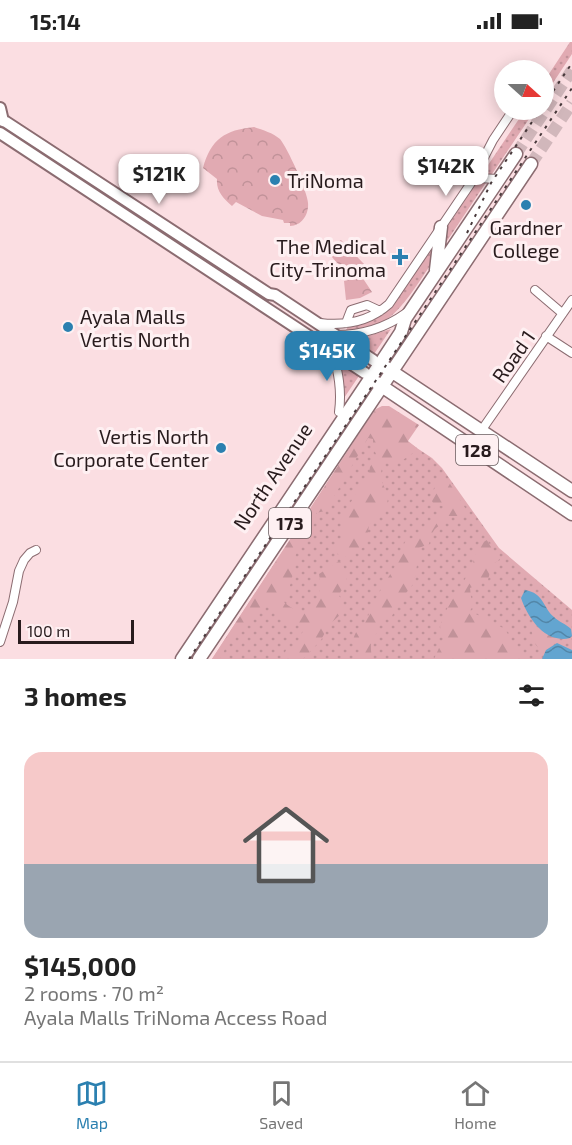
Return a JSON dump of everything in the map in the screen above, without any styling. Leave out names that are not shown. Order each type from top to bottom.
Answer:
[{"type":"main road","name":"North Avenue","points":[[176,659],[176,655],[294,486],[367,376],[401,332],[405,319],[516,154]]},
{"type":"main road","name":"North Avenue","points":[[199,659],[531,164]]},
{"type":"main road","points":[[436,273],[441,227]]},
{"type":"main road","name":"128","points":[[377,362],[572,491]]},
{"type":"main road","name":"North Avenue","points":[[314,456],[339,411],[367,376]]},
{"type":"main road","name":"128","points":[[367,376],[572,514]]},
{"type":"main road","name":"North Avenue","points":[[182,659],[238,574],[248,552]]},
{"type":"main road","points":[[238,574],[248,552]]},
{"type":"street","points":[[0,108],[3,121],[268,294],[276,295],[377,362]]},
{"type":"street","points":[[318,323],[346,323],[366,318],[380,311],[394,297],[474,178],[493,140],[506,120]]},
{"type":"street","points":[[0,133],[367,376]]},
{"type":"street","points":[[439,151],[474,178],[499,179]]},
{"type":"street","points":[[535,290],[562,313]]},
{"type":"street","name":"Road 1","points":[[481,431],[572,300]]},
{"type":"street","points":[[346,323],[351,310],[367,305],[380,311]]},
{"type":"street","points":[[336,335],[374,330],[414,307]]},
{"type":"street","points":[[546,336],[572,354]]},
{"type":"street","points":[[352,364],[360,351]]},
{"type":"street","points":[[333,352],[340,378],[339,411]]},
{"type":"street","points":[[0,642],[13,602],[19,571],[24,560],[36,550]]},
{"type":"green space","points":[[572,42],[572,54],[554,81],[554,66]]},
{"type":"green space","points":[[518,120],[528,120],[490,177],[480,177]]},
{"type":"green space","points":[[254,127],[280,139],[297,170],[308,203],[306,215],[298,224],[290,226],[290,223],[262,216],[236,202],[232,206],[221,194],[217,179],[203,168],[210,150],[221,138],[244,128]]},
{"type":"green space","points":[[478,181],[487,181],[441,250],[443,233]]},
{"type":"green space","points":[[439,239],[431,263],[410,295],[396,311],[380,324],[370,328],[346,330],[372,321],[390,309]]},
{"type":"green space","points":[[341,240],[364,264],[347,268],[334,259],[327,249]]},
{"type":"green space","points":[[362,277],[372,292],[360,298],[346,300],[344,281]]},
{"type":"green space","points":[[391,329],[374,354],[350,339],[368,336]]},
{"type":"green space","points":[[339,363],[359,376],[344,398]]},
{"type":"green space","points":[[389,406],[419,425],[408,441],[417,448],[397,464],[390,460],[384,462],[381,476],[388,498],[386,506],[369,525],[364,547],[343,558],[333,551],[340,544],[343,535],[345,510],[357,491],[368,481],[370,467],[377,456],[373,448],[373,439],[368,438],[328,507],[325,511],[316,513],[314,533],[302,542],[297,551],[292,566],[294,567],[290,585],[282,600],[299,611],[312,607],[319,593],[319,574],[339,561],[345,569],[347,580],[346,587],[339,596],[343,600],[342,613],[329,625],[321,640],[303,659],[282,659],[286,650],[298,646],[304,629],[297,624],[289,624],[278,612],[263,605],[255,618],[226,647],[220,659],[212,659],[370,417],[376,409]]},
{"type":"green space","points":[[370,417],[432,458],[442,468],[499,548],[572,610],[572,659],[212,659]]},
{"type":"green space","points":[[447,479],[467,511],[460,516],[448,516],[444,524],[435,529],[429,544],[416,549],[421,558],[417,565],[414,583],[399,602],[391,618],[384,616],[379,621],[379,632],[371,644],[372,659],[358,659],[361,651],[353,644],[354,636],[367,618],[407,539],[417,538],[430,523],[446,511],[445,506],[434,505],[430,497],[438,482]]},
{"type":"green space","points":[[487,540],[500,560],[492,564],[488,580],[470,588],[474,604],[470,611],[505,629],[513,643],[527,659],[434,659],[444,637],[440,627],[443,618],[469,571],[479,547]]},
{"type":"green space","points":[[535,625],[556,637],[553,643],[543,650],[537,647],[534,641],[531,629]]},
{"type":"water","points":[[525,590],[540,597],[550,613],[571,629],[570,638],[553,637],[539,628],[528,614],[521,598]]},
{"type":"water","points":[[557,643],[572,650],[572,659],[542,659],[546,650]]},
{"type":"tunnel","points":[[516,154],[572,70]]},
{"type":"tunnel","points":[[531,164],[572,103]]},
{"type":"railway","points":[[554,90],[572,63]]},
{"type":"railway","points":[[189,659],[572,88]]},
{"type":"railway","points":[[467,233],[491,183],[533,120]]},
{"type":"place","name":"TriNoma","points":[[275,180]]},
{"type":"place","name":"Gardner College","points":[[526,205]]},
{"type":"place","name":"The Medical City-Trinoma","points":[[400,257]]},
{"type":"place","name":"Ayala Malls Vertis North","points":[[68,327]]},
{"type":"place","name":"Vertis North Corporate Center","points":[[221,448]]}]
